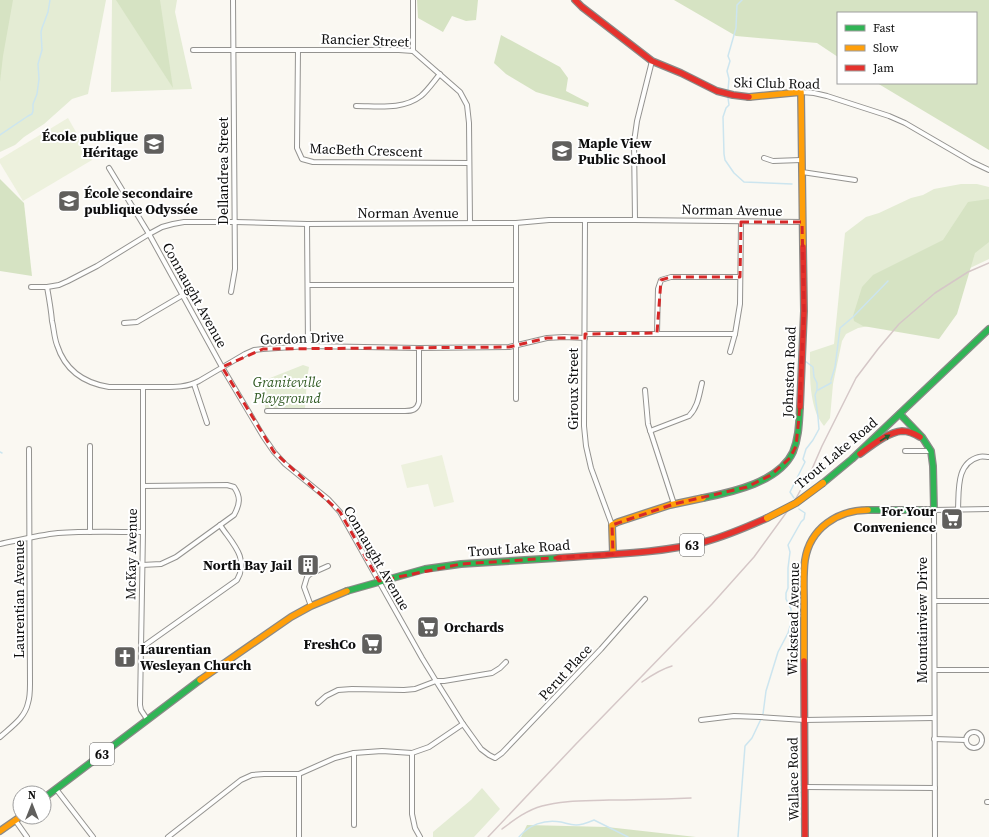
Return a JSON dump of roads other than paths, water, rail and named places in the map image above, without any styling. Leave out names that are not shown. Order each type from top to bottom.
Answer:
[{"type":"street","name":"Dellandrea Street","points":[[231,292],[234,269],[233,0]]},
{"type":"street","points":[[413,0],[413,51]]},
{"type":"street","name":"Ski Club Road","points":[[575,0],[652,61],[681,73],[716,91],[751,97],[801,92],[827,96],[889,116],[905,123],[972,162],[989,170]]},
{"type":"street","name":"Rancier Street","points":[[193,50],[413,51],[460,92],[467,105],[470,223]]},
{"type":"street","name":"MacBeth Crescent","points":[[298,50],[297,148],[302,159],[312,162],[469,163]]},
{"type":"street","points":[[635,220],[634,142],[637,121],[652,61]]},
{"type":"street","points":[[356,106],[398,106],[411,102],[422,95],[440,74]]},
{"type":"street","name":"Johnston Road","points":[[612,524],[674,504],[734,491],[760,481],[781,467],[790,458],[796,446],[799,431],[804,311],[801,92]]},
{"type":"street","points":[[764,158],[773,161],[801,160]]},
{"type":"street","name":"Connaught Avenue","points":[[109,168],[149,234],[222,367],[263,436],[274,452],[285,464],[328,499],[340,512],[369,566],[436,681],[482,749],[489,755],[495,758],[497,757]]},
{"type":"street","points":[[802,172],[856,180]]},
{"type":"street","name":"Norman Avenue","points":[[31,287],[59,285],[98,266],[162,227],[184,222],[307,224],[516,223],[549,220],[635,220],[802,222]]},
{"type":"street","name":"Giroux Street","points":[[585,220],[584,426],[586,446],[591,468],[612,524],[613,554]]},
{"type":"street","points":[[730,352],[736,334],[740,304],[741,222]]},
{"type":"street","points":[[516,223],[516,399]]},
{"type":"street","points":[[307,224],[308,346]]},
{"type":"street","points":[[657,333],[658,289],[661,280],[671,277],[740,277]]},
{"type":"street","points":[[308,285],[516,285]]},
{"type":"street","name":"Gordon Drive","points":[[47,287],[56,344],[64,360],[69,367],[82,378],[89,382],[109,387],[179,387],[194,384],[245,354],[254,350],[272,348],[308,346],[419,348],[509,347],[547,338],[564,337],[657,333],[736,334]]},
{"type":"street","points":[[124,323],[137,322],[183,295]]},
{"type":"street","name":"Trout Lake Road","points":[[52,792],[188,688],[291,617],[312,606],[355,588],[425,569],[461,564],[671,549],[704,542],[739,531],[767,518],[796,503],[852,459],[989,329]]},
{"type":"street","points":[[267,411],[405,412],[415,409],[419,402],[419,348]]},
{"type":"street","points":[[650,431],[689,416],[696,406],[702,383]]},
{"type":"street","points":[[194,384],[207,423]]},
{"type":"street","name":"McKay Avenue","points":[[143,387],[143,532],[140,705],[141,710],[147,719]]},
{"type":"street","points":[[645,390],[648,424],[674,504]]},
{"type":"street","name":"Mountainview Drive","points":[[900,414],[922,438],[931,451],[933,466],[935,601],[935,837]]},
{"type":"street","points":[[852,459],[892,434],[903,431],[922,438]]},
{"type":"street","points":[[90,446],[90,532]]},
{"type":"street","name":"Laurentian Avenue","points":[[0,737],[25,713],[28,703],[30,684],[29,449]]},
{"type":"street","points":[[905,451],[931,451]]},
{"type":"street","points":[[958,509],[960,478],[963,469],[971,461],[980,457],[989,456]]},
{"type":"street","points":[[142,565],[161,564],[176,557],[234,515],[238,508],[239,501],[238,493],[234,487],[226,485],[143,486]]},
{"type":"street","name":"Wickstead Avenue","points":[[804,720],[805,559],[810,543],[816,533],[830,520],[848,512],[865,510],[989,509]]},
{"type":"street","points":[[140,648],[237,580],[241,574],[242,566],[239,552],[220,525]]},
{"type":"street","points":[[0,544],[30,537],[58,533],[143,532]]},
{"type":"street","points":[[312,606],[304,587],[307,577],[310,574],[328,566]]},
{"type":"street","name":"Perut Place","points":[[497,757],[601,649],[645,599]]},
{"type":"street","points":[[935,601],[989,601]]},
{"type":"street","points":[[318,703],[326,696],[338,690],[415,689],[436,681],[492,674],[506,662]]},
{"type":"street","points":[[935,670],[989,670]]},
{"type":"street","points":[[701,720],[734,716],[804,720],[934,718]]},
{"type":"street","name":"Wallace Road","points":[[804,720],[805,837]]},
{"type":"street","points":[[168,837],[241,780],[252,775],[299,774],[335,758],[354,753],[382,750],[412,753],[429,748],[464,724]]},
{"type":"street","points":[[934,739],[966,740]]},
{"type":"street","points":[[354,753],[354,825]]},
{"type":"street","points":[[412,753],[412,814],[415,828],[420,837]]},
{"type":"street","points":[[298,837],[299,774]]},
{"type":"street","points":[[805,787],[935,788]]},
{"type":"street","points":[[56,789],[93,837]]},
{"type":"street","points":[[1,828],[12,822]]},
{"type":"street","points":[[21,825],[27,837]]},
{"type":"waterway","points":[[0,135],[32,114],[39,79],[38,64],[42,50],[41,32],[48,12],[50,0]]},
{"type":"waterway","points":[[728,90],[729,79],[727,71],[730,61],[728,56],[736,28],[737,5],[742,0]]},
{"type":"waterway","points":[[728,98],[729,105],[726,108],[723,117],[724,154],[725,160],[734,173],[744,182],[792,184]]},
{"type":"waterway","points":[[831,380],[835,367],[840,328],[853,317],[888,281]]},
{"type":"waterway","points":[[794,498],[790,492],[805,462],[803,459],[806,449],[819,429],[815,395],[817,383],[814,377],[813,367],[805,361]]},
{"type":"waterway","points":[[818,390],[831,382]]},
{"type":"waterway","points":[[763,714],[766,691],[778,652],[788,633],[791,623],[791,609],[786,599],[790,552],[788,545],[804,519],[805,513],[799,509]]},
{"type":"waterway","points":[[738,837],[745,746],[752,738],[761,719]]},
{"type":"waterway","points":[[519,837],[527,829],[543,822],[555,821],[576,825],[594,820],[628,837]]},
{"type":"railway","points":[[488,837],[712,604],[754,557],[794,502],[812,469],[856,378],[899,324],[935,293],[968,272],[989,263]]},
{"type":"railway","points":[[642,682],[657,672],[672,666]]},
{"type":"railway","points":[[502,829],[531,810],[558,803],[691,798]]},
{"type":"place","name":"École publique Héritage","points":[[154,144]]},
{"type":"place","name":"Maple View Public School","points":[[562,151]]},
{"type":"place","name":"École secondaire publique Odyssée","points":[[69,201]]},
{"type":"place","name":"For Your Convenience","points":[[952,519]]},
{"type":"place","name":"North Bay Jail","points":[[308,565]]},
{"type":"place","name":"Orchards","points":[[428,627]]},
{"type":"place","name":"FreshCo","points":[[372,644]]},
{"type":"place","name":"Laurentian Wesleyan Church","points":[[125,657]]},
{"type":"park label","name":"Graniteville Playground","points":[[287,390]]}]
